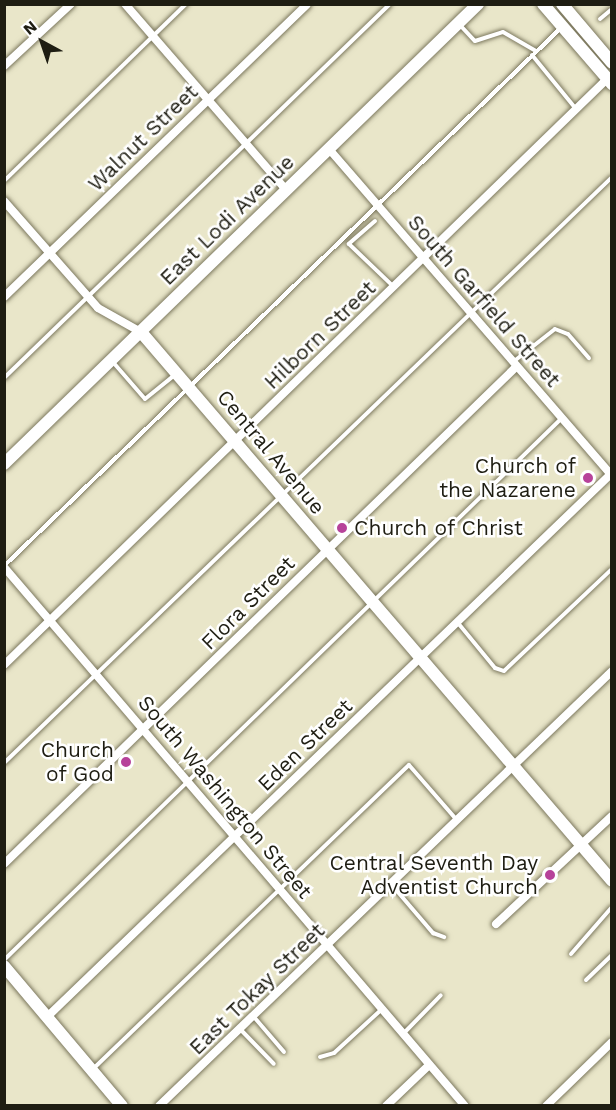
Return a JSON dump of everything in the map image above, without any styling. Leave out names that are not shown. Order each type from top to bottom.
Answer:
[{"type":"street","points":[[4,66],[71,4]]},
{"type":"street","points":[[125,4],[210,99],[286,190]]},
{"type":"street","name":"Walnut Street","points":[[4,297],[307,4]]},
{"type":"street","points":[[543,4],[609,82]]},
{"type":"street","points":[[562,4],[612,63]]},
{"type":"street","name":"East Lodi Avenue","points":[[4,464],[477,5]]},
{"type":"street","name":"Hilborn Street","points":[[4,665],[576,109],[609,82]]},
{"type":"street","name":"South Garfield Street","points":[[328,149],[611,474]]},
{"type":"street","name":"Central Avenue","points":[[4,201],[89,298],[114,320],[141,332],[191,387],[612,881]]},
{"type":"street","name":"Flora Street","points":[[4,864],[145,730],[514,365]]},
{"type":"street","name":"Eden Street","points":[[47,1017],[611,474]]},
{"type":"street","name":"South Washington Street","points":[[4,566],[462,1105]]},
{"type":"street","name":"East Tokay Street","points":[[159,1106],[612,671]]},
{"type":"street","points":[[496,924],[612,816]]},
{"type":"street","points":[[4,966],[122,1106]]},
{"type":"street","points":[[546,1106],[612,1042]]},
{"type":"street","points":[[386,1106],[429,1065]]},
{"type":"lane","points":[[4,181],[186,4]]},
{"type":"lane","points":[[4,378],[390,4]]},
{"type":"lane","points":[[600,19],[612,9]]},
{"type":"lane","points":[[458,24],[475,41],[503,32],[536,51]]},
{"type":"lane","points":[[4,566],[562,27]]},
{"type":"lane","points":[[532,55],[576,109]]},
{"type":"lane","points":[[4,763],[612,177]]},
{"type":"lane","points":[[375,221],[349,244],[394,288]]},
{"type":"lane","points":[[514,365],[555,329],[568,334],[589,358]]},
{"type":"lane","points":[[111,361],[145,399],[178,373]]},
{"type":"lane","points":[[4,960],[190,783],[561,418]]},
{"type":"lane","points":[[457,622],[495,668],[504,670],[612,569]]},
{"type":"lane","points":[[92,1071],[409,765],[457,820]]},
{"type":"lane","points":[[391,884],[433,933],[444,938]]},
{"type":"lane","points":[[572,954],[612,907]]},
{"type":"lane","points":[[586,980],[612,955]]},
{"type":"lane","points":[[403,1034],[441,995]]},
{"type":"lane","points":[[320,1057],[334,1053],[382,1010]]},
{"type":"lane","points":[[253,1016],[284,1052]]},
{"type":"lane","points":[[240,1029],[274,1064]]},
{"type":"place","name":"Church of the Nazarene","points":[[588,478]]},
{"type":"place","name":"Church of Christ","points":[[342,528]]},
{"type":"place","name":"Church of God","points":[[126,762]]},
{"type":"place","name":"Central Seventh Day Adventist Church","points":[[550,875]]}]
